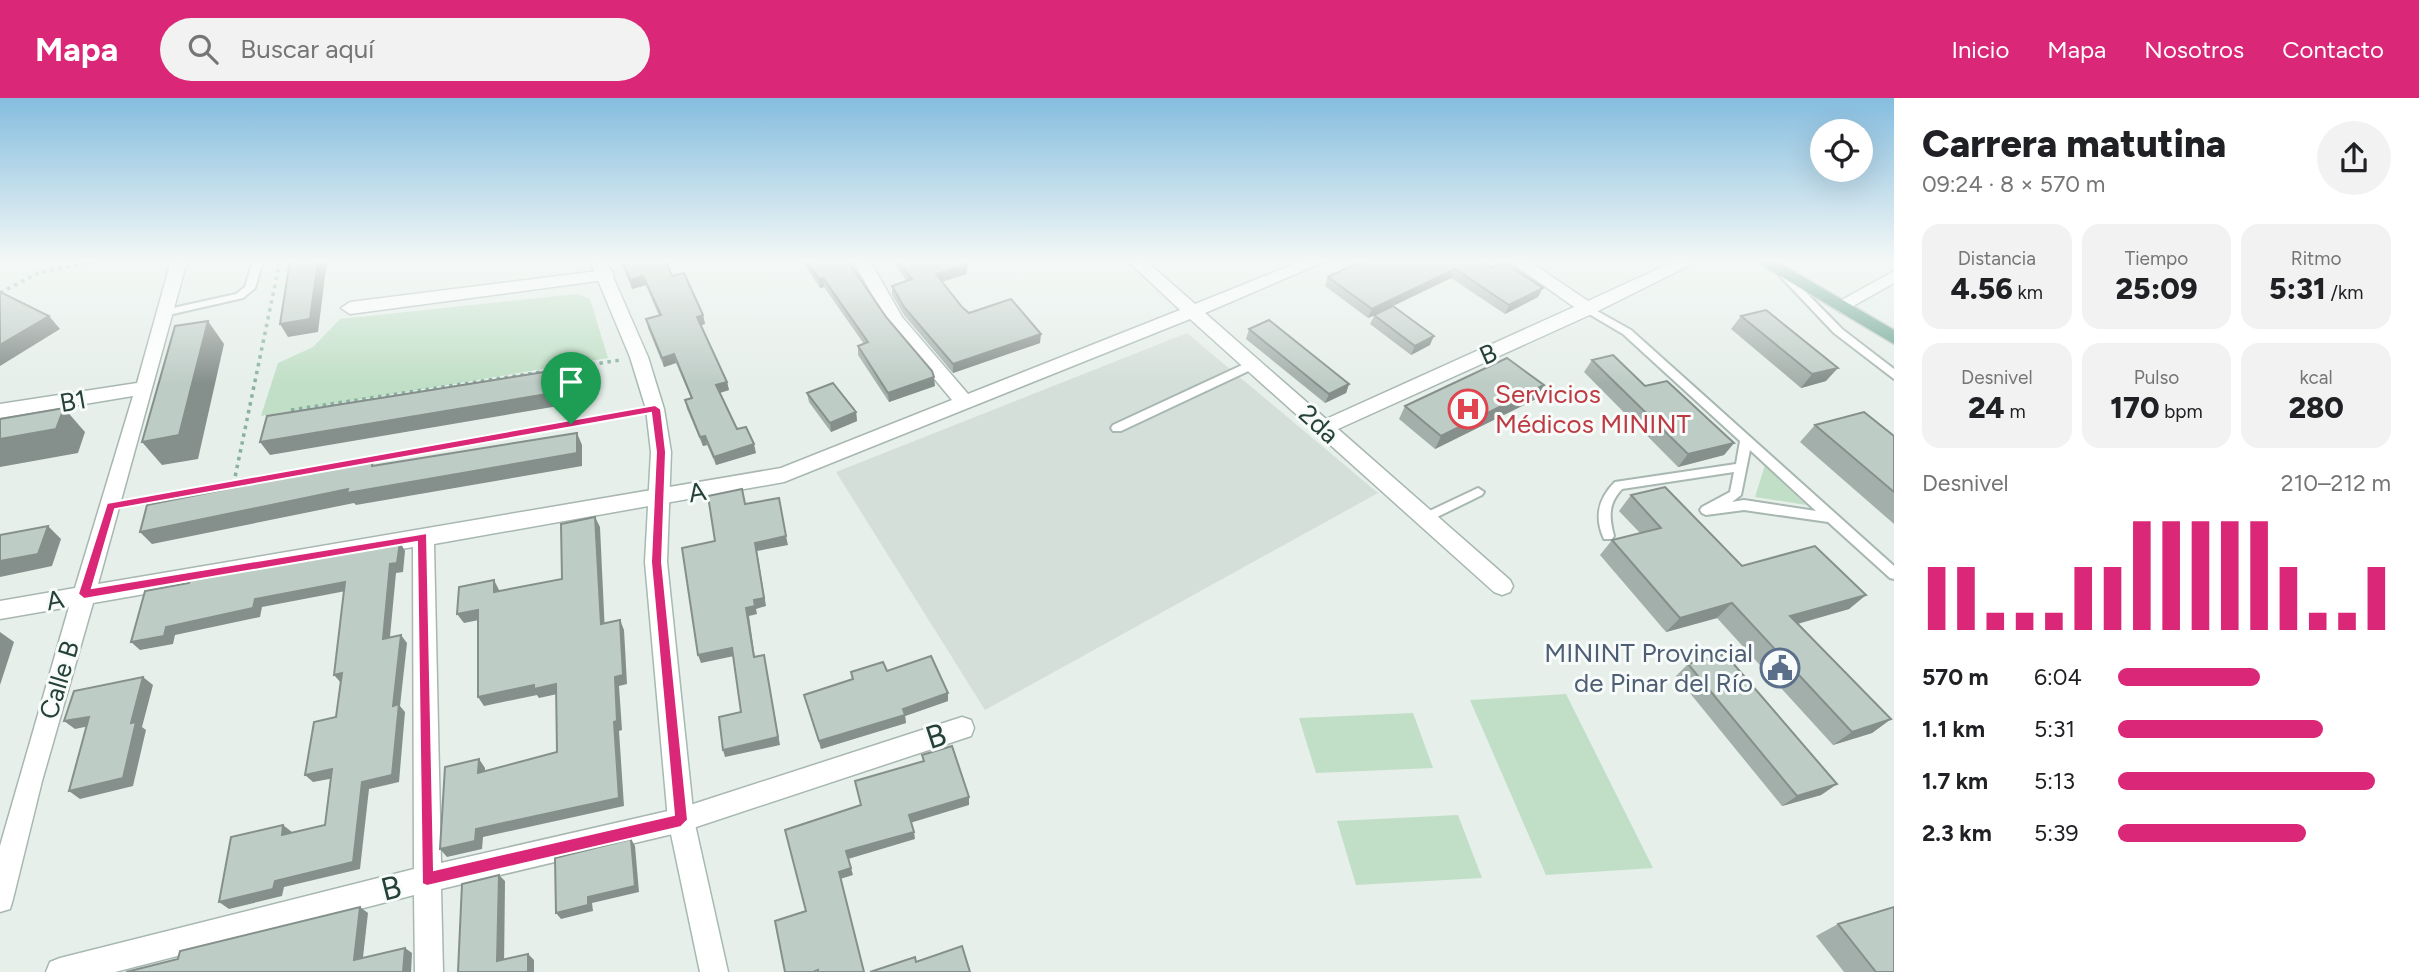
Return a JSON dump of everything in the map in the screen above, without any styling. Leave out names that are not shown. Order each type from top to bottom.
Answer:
[{"type":"main road","points":[[1833,302],[1894,338]]},
{"type":"street","name":"Calle B","points":[[0,899],[29,781],[111,506],[167,302]]},
{"type":"street","points":[[350,308],[389,302]]},
{"type":"street","points":[[616,302],[639,357],[655,409],[661,452],[656,562],[681,820],[715,972]]},
{"type":"street","points":[[885,302],[895,320],[965,403]]},
{"type":"street","name":"2da","points":[[1182,302],[1502,586]]},
{"type":"street","name":"A","points":[[0,610],[423,536],[657,499],[784,475],[1219,302]]},
{"type":"street","points":[[1577,302],[1588,309]]},
{"type":"street","name":"B","points":[[1324,428],[1603,302]]},
{"type":"street","points":[[1840,306],[1848,302]]},
{"type":"street","name":"B1","points":[[0,411],[145,388]]},
{"type":"street","points":[[423,536],[429,972]]},
{"type":"street","name":"B","points":[[60,972],[427,879],[681,820],[962,728]]},
{"type":"lane","points":[[164,313],[213,302]]},
{"type":"lane","points":[[1810,302],[1838,331],[1894,374]]},
{"type":"lane","points":[[1588,309],[1627,332],[1894,574]]},
{"type":"lane","points":[[1117,428],[1253,365]]},
{"type":"lane","points":[[1746,440],[1735,495],[1706,510],[1744,505],[1831,517]]},
{"type":"lane","points":[[1608,536],[1601,514],[1605,498],[1619,485],[1741,467]]},
{"type":"lane","points":[[1425,518],[1478,492]]},
{"type":"path","points":[[234,482],[272,302]]},
{"type":"path","points":[[290,410],[639,357]]},
{"type":"path","points":[[111,506],[655,409]]},
{"type":"shaded area","points":[[1187,333],[1378,493],[985,710],[836,472]]},
{"type":"green space","points":[[503,302],[591,302],[608,358],[261,416],[278,363],[313,347],[340,319]]},
{"type":"green space","points":[[1765,465],[1806,505],[1755,497]]},
{"type":"green space","points":[[1566,694],[1653,868],[1546,875],[1470,700]]},
{"type":"green space","points":[[1413,713],[1433,768],[1316,773],[1299,718]]},
{"type":"green space","points":[[1458,815],[1482,878],[1356,885],[1337,821]]},
{"type":"building","points":[[0,302],[20,302],[49,316],[0,345]]},
{"type":"building","points":[[284,302],[312,302],[310,319],[280,324]]},
{"type":"building","points":[[655,302],[697,302],[703,315],[697,317],[727,382],[716,385],[737,429],[746,427],[754,444],[714,457],[705,436],[700,437],[685,400],[692,398],[674,354],[662,358],[646,319],[661,315]]},
{"type":"building","points":[[840,302],[876,302],[934,377],[888,393],[858,346],[868,342]]},
{"type":"building","points":[[901,302],[958,302],[969,313],[1003,302],[1013,302],[1041,334],[953,364]]},
{"type":"building","points":[[1362,302],[1387,302],[1372,309]]},
{"type":"building","points":[[1393,306],[1434,336],[1415,346],[1374,315]]},
{"type":"building","points":[[1766,310],[1838,368],[1812,374],[1741,316]]},
{"type":"building","points":[[1269,320],[1349,384],[1329,394],[1249,329]]},
{"type":"building","points":[[208,321],[179,435],[142,442],[175,326]]},
{"type":"building","points":[[1613,355],[1645,386],[1667,381],[1734,443],[1688,454],[1592,360]]},
{"type":"building","name":"Servicios Médicos MININT","points":[[1507,358],[1544,385],[1441,436],[1405,406]]},
{"type":"building","points":[[576,367],[577,389],[260,442],[267,416]]},
{"type":"building","points":[[833,383],[856,412],[830,423],[807,393]]},
{"type":"building","points":[[64,408],[56,429],[0,439],[0,419]]},
{"type":"building","points":[[1864,412],[1894,436],[1894,492],[1815,425]]},
{"type":"building","points":[[577,433],[577,453],[347,493],[348,489],[140,532],[147,505],[373,460],[372,466]]},
{"type":"building","points":[[1665,487],[1742,566],[1815,546],[1866,595],[1790,616],[1891,719],[1852,732],[1732,603],[1680,618],[1612,540],[1661,528],[1631,495]]},
{"type":"building","points":[[742,489],[745,504],[779,498],[786,536],[755,543],[764,598],[754,600],[755,606],[746,608],[754,657],[764,655],[778,737],[723,750],[719,717],[741,712],[732,648],[698,655],[682,548],[715,541],[708,496]]},
{"type":"building","points":[[595,517],[601,624],[620,620],[623,675],[615,677],[617,721],[614,722],[619,798],[476,829],[475,841],[440,849],[445,767],[479,759],[478,773],[557,752],[556,684],[534,689],[534,685],[478,697],[478,610],[457,614],[459,587],[494,580],[494,592],[562,579],[561,524]]},
{"type":"building","points":[[48,526],[38,554],[0,561],[0,535]]},
{"type":"building","points":[[400,542],[397,563],[390,564],[383,639],[401,635],[393,706],[399,704],[392,775],[362,782],[353,862],[275,881],[273,889],[219,902],[231,837],[283,825],[282,835],[325,825],[332,769],[305,775],[314,722],[336,717],[342,673],[334,675],[345,582],[255,599],[253,608],[166,627],[164,636],[131,642],[145,591],[189,583],[190,579]]},
{"type":"building","points":[[1725,654],[1837,784],[1797,796],[1688,664]]},
{"type":"building","points":[[931,656],[948,693],[903,709],[905,715],[819,741],[804,695],[853,679],[851,672],[883,662],[887,671]]},
{"type":"building","points":[[143,677],[131,723],[136,722],[123,778],[69,791],[89,717],[64,721],[74,691]]},
{"type":"building","points":[[952,746],[969,797],[909,815],[914,832],[846,851],[851,868],[839,872],[864,972],[785,972],[775,921],[806,911],[785,830],[861,805],[855,781],[924,761],[922,755]]},
{"type":"building","points":[[631,839],[635,886],[588,897],[588,905],[556,913],[555,858]]},
{"type":"building","points":[[499,875],[497,961],[528,954],[528,972],[458,972],[462,884]]},
{"type":"building","points":[[360,907],[354,960],[405,948],[403,972],[126,972],[178,959],[180,951]]},
{"type":"building","points":[[1894,907],[1894,972],[1876,972],[1838,924]]},
{"type":"building","points":[[962,946],[970,972],[870,972],[915,957],[916,962]]},
{"type":"place","name":"Servicios Médicos MININT","points":[[1468,409]]},
{"type":"place","name":"MININT Provincial de Pinar del Río","points":[[1780,668]]},
{"type":"route","points":[[655,409],[661,452],[656,562],[681,820],[427,879],[423,536],[135,588],[84,594],[111,506],[571,424],[655,409]]}]
